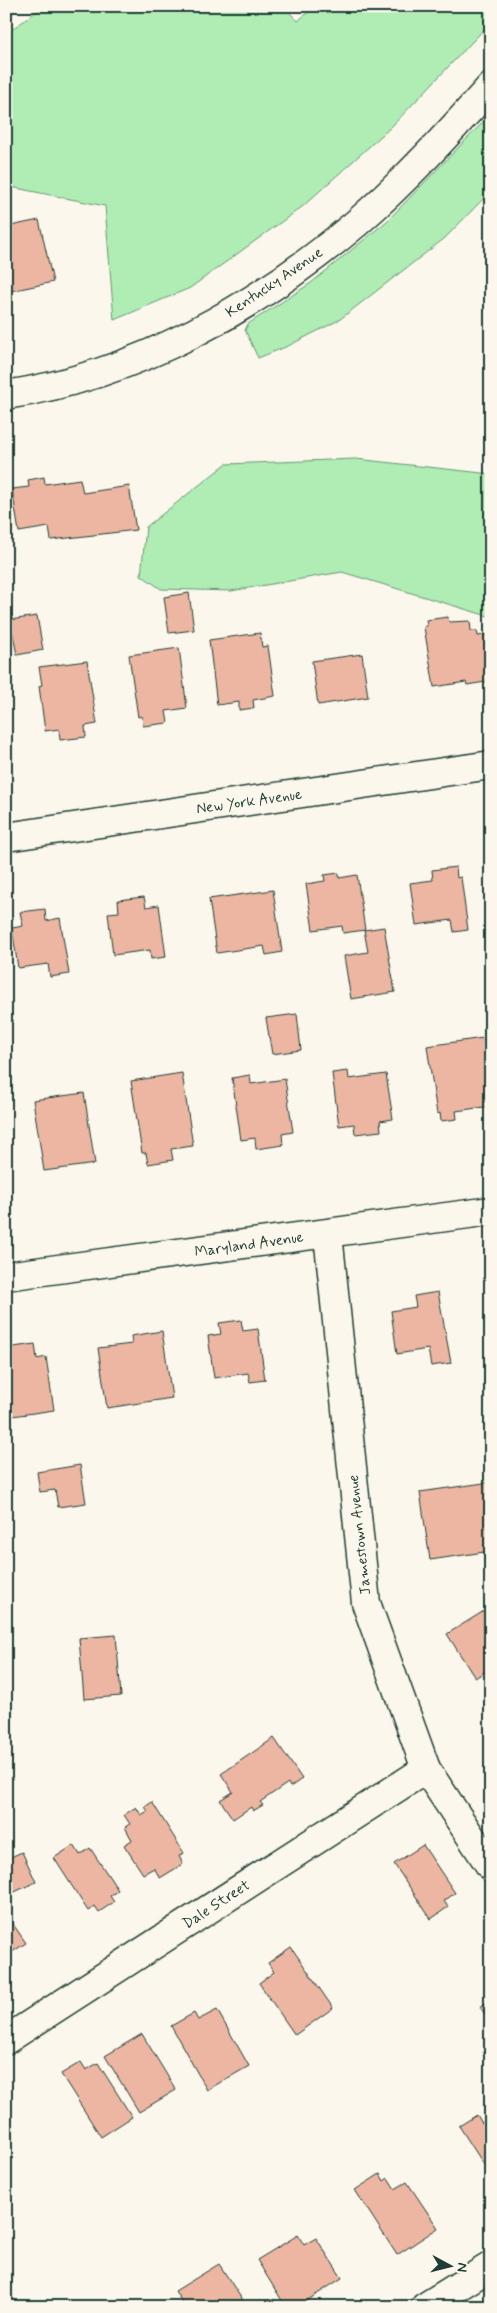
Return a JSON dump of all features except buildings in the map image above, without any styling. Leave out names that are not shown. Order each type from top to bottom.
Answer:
[{"type":"street","name":"Kentucky Avenue","points":[[6,395],[68,382],[131,362],[197,332],[265,292],[311,260],[359,221],[406,178],[491,86]]},
{"type":"street","name":"New York Avenue","points":[[6,837],[491,765]]},
{"type":"street","name":"Maryland Avenue","points":[[6,1276],[491,1211]]},
{"type":"street","name":"Jamestown Avenue","points":[[328,1234],[366,1603],[426,1769],[491,1867]]},
{"type":"street","name":"Dale Street","points":[[6,2040],[426,1769]]},
{"type":"street","points":[[425,2307],[491,2266]]},
{"type":"green space","points":[[44,6],[283,6],[298,21],[315,6],[491,6],[491,22],[392,126],[302,207],[190,288],[114,320],[105,206],[6,186],[6,34]]},
{"type":"green space","points":[[491,114],[491,191],[445,238],[339,320],[288,346],[258,358],[245,330],[248,324],[311,283],[387,221]]},
{"type":"green space","points":[[356,459],[491,474],[491,617],[342,572],[231,591],[161,589],[141,575],[146,527],[226,464]]}]
